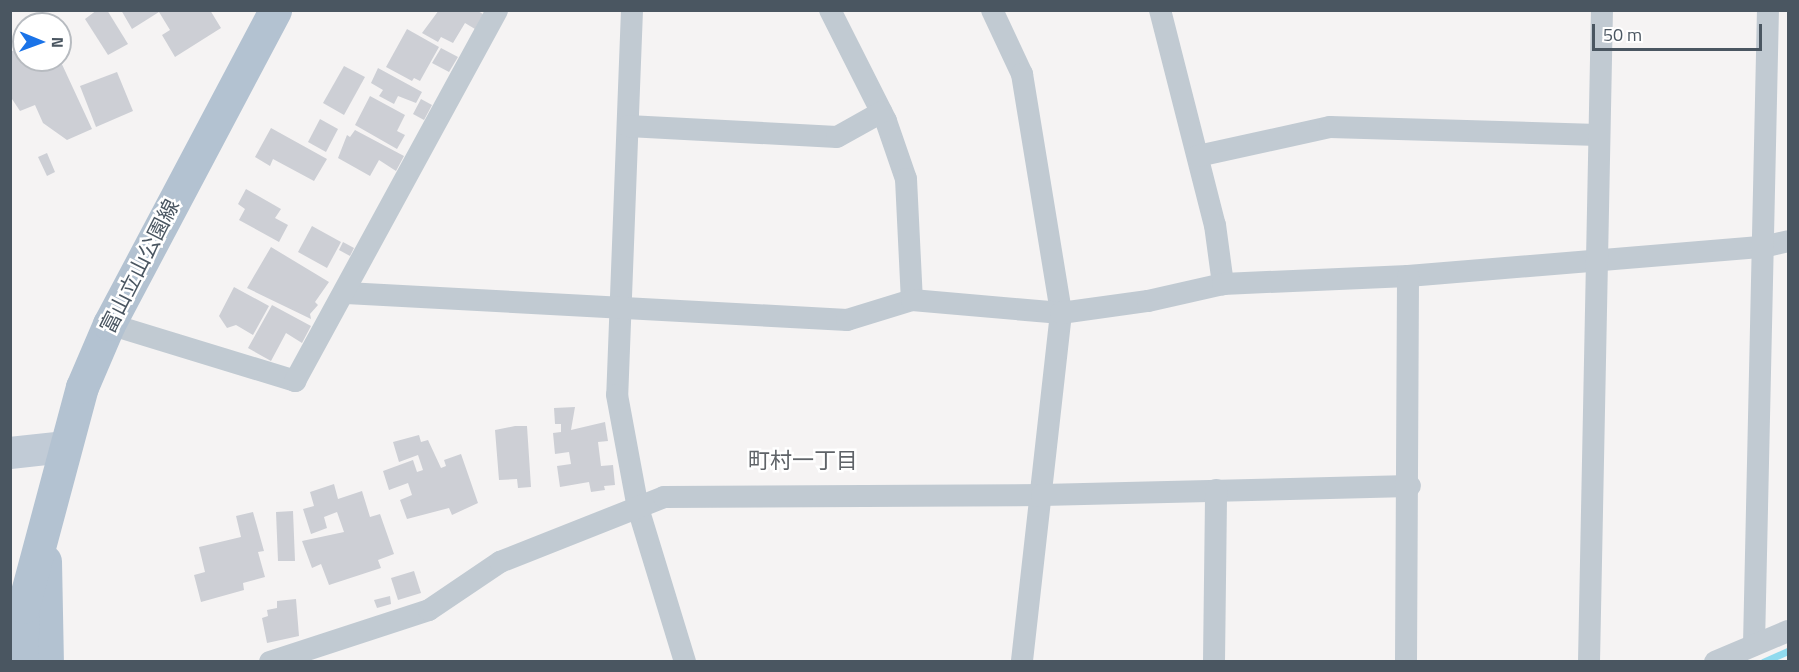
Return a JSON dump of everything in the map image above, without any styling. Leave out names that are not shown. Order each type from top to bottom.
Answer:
[{"type":"main road","name":"富山立山公園線","points":[[21,662],[23,608],[44,538],[64,447],[82,387],[109,324],[275,10]]},
{"type":"main road","name":"富山立山公園線","points":[[44,538],[47,662]]},
{"type":"street","points":[[109,324],[295,381],[346,292],[365,251],[497,10]]},
{"type":"street","points":[[632,10],[617,394],[638,508],[685,662]]},
{"type":"street","points":[[830,10],[882,112],[906,179],[912,300]]},
{"type":"street","points":[[992,10],[1022,74],[1061,313],[1022,662]]},
{"type":"street","points":[[1589,662],[1595,260],[1602,10]]},
{"type":"street","points":[[1754,645],[1763,247],[1778,37],[1768,10]]},
{"type":"street","points":[[1163,11],[1215,225],[1223,284]]},
{"type":"street","points":[[628,126],[837,137],[882,112]]},
{"type":"street","points":[[1198,156],[1330,128],[1598,135]]},
{"type":"street","points":[[346,292],[847,320],[912,300],[1061,313],[1148,301],[1223,284],[1408,276],[1763,247],[1788,241]]},
{"type":"street","points":[[1406,662],[1410,486],[1408,276]]},
{"type":"street","points":[[10,453],[64,447]]},
{"type":"street","points":[[270,662],[429,610],[500,562],[664,497],[1042,495],[1410,486]]},
{"type":"street","points":[[1214,662],[1216,490]]},
{"type":"street","points":[[1715,662],[1788,631]]},
{"type":"building","points":[[97,10],[107,10],[128,44],[108,55],[85,19]]},
{"type":"building","points":[[121,10],[210,10],[221,28],[175,57],[162,35],[170,30],[159,12],[132,29]]},
{"type":"building","points":[[439,10],[476,10],[483,14],[475,29],[465,23],[453,43],[441,37],[438,42],[422,33]]},
{"type":"building","points":[[407,29],[439,47],[420,81],[414,78],[412,81],[386,67]]},
{"type":"building","points":[[441,48],[458,57],[449,72],[432,63]]},
{"type":"building","points":[[12,51],[12,72],[66,72],[92,129],[67,140],[43,123],[35,105],[20,111],[10,96],[10,52]]},
{"type":"building","points":[[344,66],[365,77],[344,115],[323,103]]},
{"type":"building","points":[[378,68],[422,92],[416,103],[398,96],[394,104],[379,96],[383,90],[371,83]]},
{"type":"building","points":[[117,72],[133,111],[96,127],[80,86]]},
{"type":"building","points":[[370,96],[405,115],[397,131],[405,135],[397,149],[355,125]]},
{"type":"building","points":[[421,99],[432,105],[424,120],[413,114]]},
{"type":"building","points":[[320,119],[338,129],[326,152],[308,142]]},
{"type":"building","points":[[271,128],[327,159],[314,181],[273,159],[270,166],[255,157]]},
{"type":"building","points":[[355,130],[404,156],[396,171],[379,160],[370,176],[338,158],[347,135],[350,137]]},
{"type":"building","points":[[47,153],[55,172],[47,176],[38,157]]},
{"type":"building","points":[[246,189],[281,209],[275,218],[288,225],[279,242],[239,220],[245,209],[238,204]]},
{"type":"building","points":[[312,226],[341,242],[327,268],[298,252]]},
{"type":"building","points":[[343,242],[354,248],[350,256],[339,250]]},
{"type":"building","points":[[271,247],[329,282],[315,302],[318,305],[310,314],[311,319],[247,288]]},
{"type":"building","points":[[234,287],[269,306],[253,335],[236,325],[227,328],[219,316]]},
{"type":"building","points":[[272,305],[311,326],[302,343],[286,333],[271,361],[248,348]]},
{"type":"building","points":[[575,407],[571,430],[605,422],[608,441],[598,442],[601,466],[613,465],[615,485],[604,486],[605,490],[591,492],[589,482],[560,487],[557,466],[571,464],[569,452],[555,454],[553,433],[561,432],[561,424],[555,424],[554,408]]},
{"type":"building","points":[[527,426],[531,487],[518,488],[517,479],[499,480],[495,430]]},
{"type":"building","points":[[419,435],[421,442],[428,440],[441,468],[446,466],[444,460],[461,454],[478,503],[452,515],[449,508],[407,519],[400,500],[412,495],[408,483],[389,490],[383,471],[413,460],[417,472],[423,470],[418,455],[399,462],[393,442]]},
{"type":"building","points":[[334,484],[338,499],[362,491],[370,517],[380,514],[394,554],[378,560],[381,568],[329,585],[321,564],[312,568],[302,541],[344,532],[337,512],[324,517],[327,528],[311,534],[303,509],[314,506],[310,492]]},
{"type":"building","points":[[293,511],[295,561],[278,561],[276,512]]},
{"type":"building","points":[[253,512],[264,551],[258,552],[265,577],[243,583],[244,590],[201,602],[194,575],[205,572],[199,547],[241,537],[236,516]]},
{"type":"building","points":[[414,571],[421,593],[398,600],[391,578]]},
{"type":"building","points":[[390,596],[391,604],[377,608],[374,600]]},
{"type":"building","points":[[296,599],[299,636],[267,643],[262,618],[268,616],[267,610],[277,608],[277,601]]},
{"type":"waterway","points":[[1763,662],[1788,651]]},
{"type":"district","name":"町村一丁目","points":[[803,461]]}]
